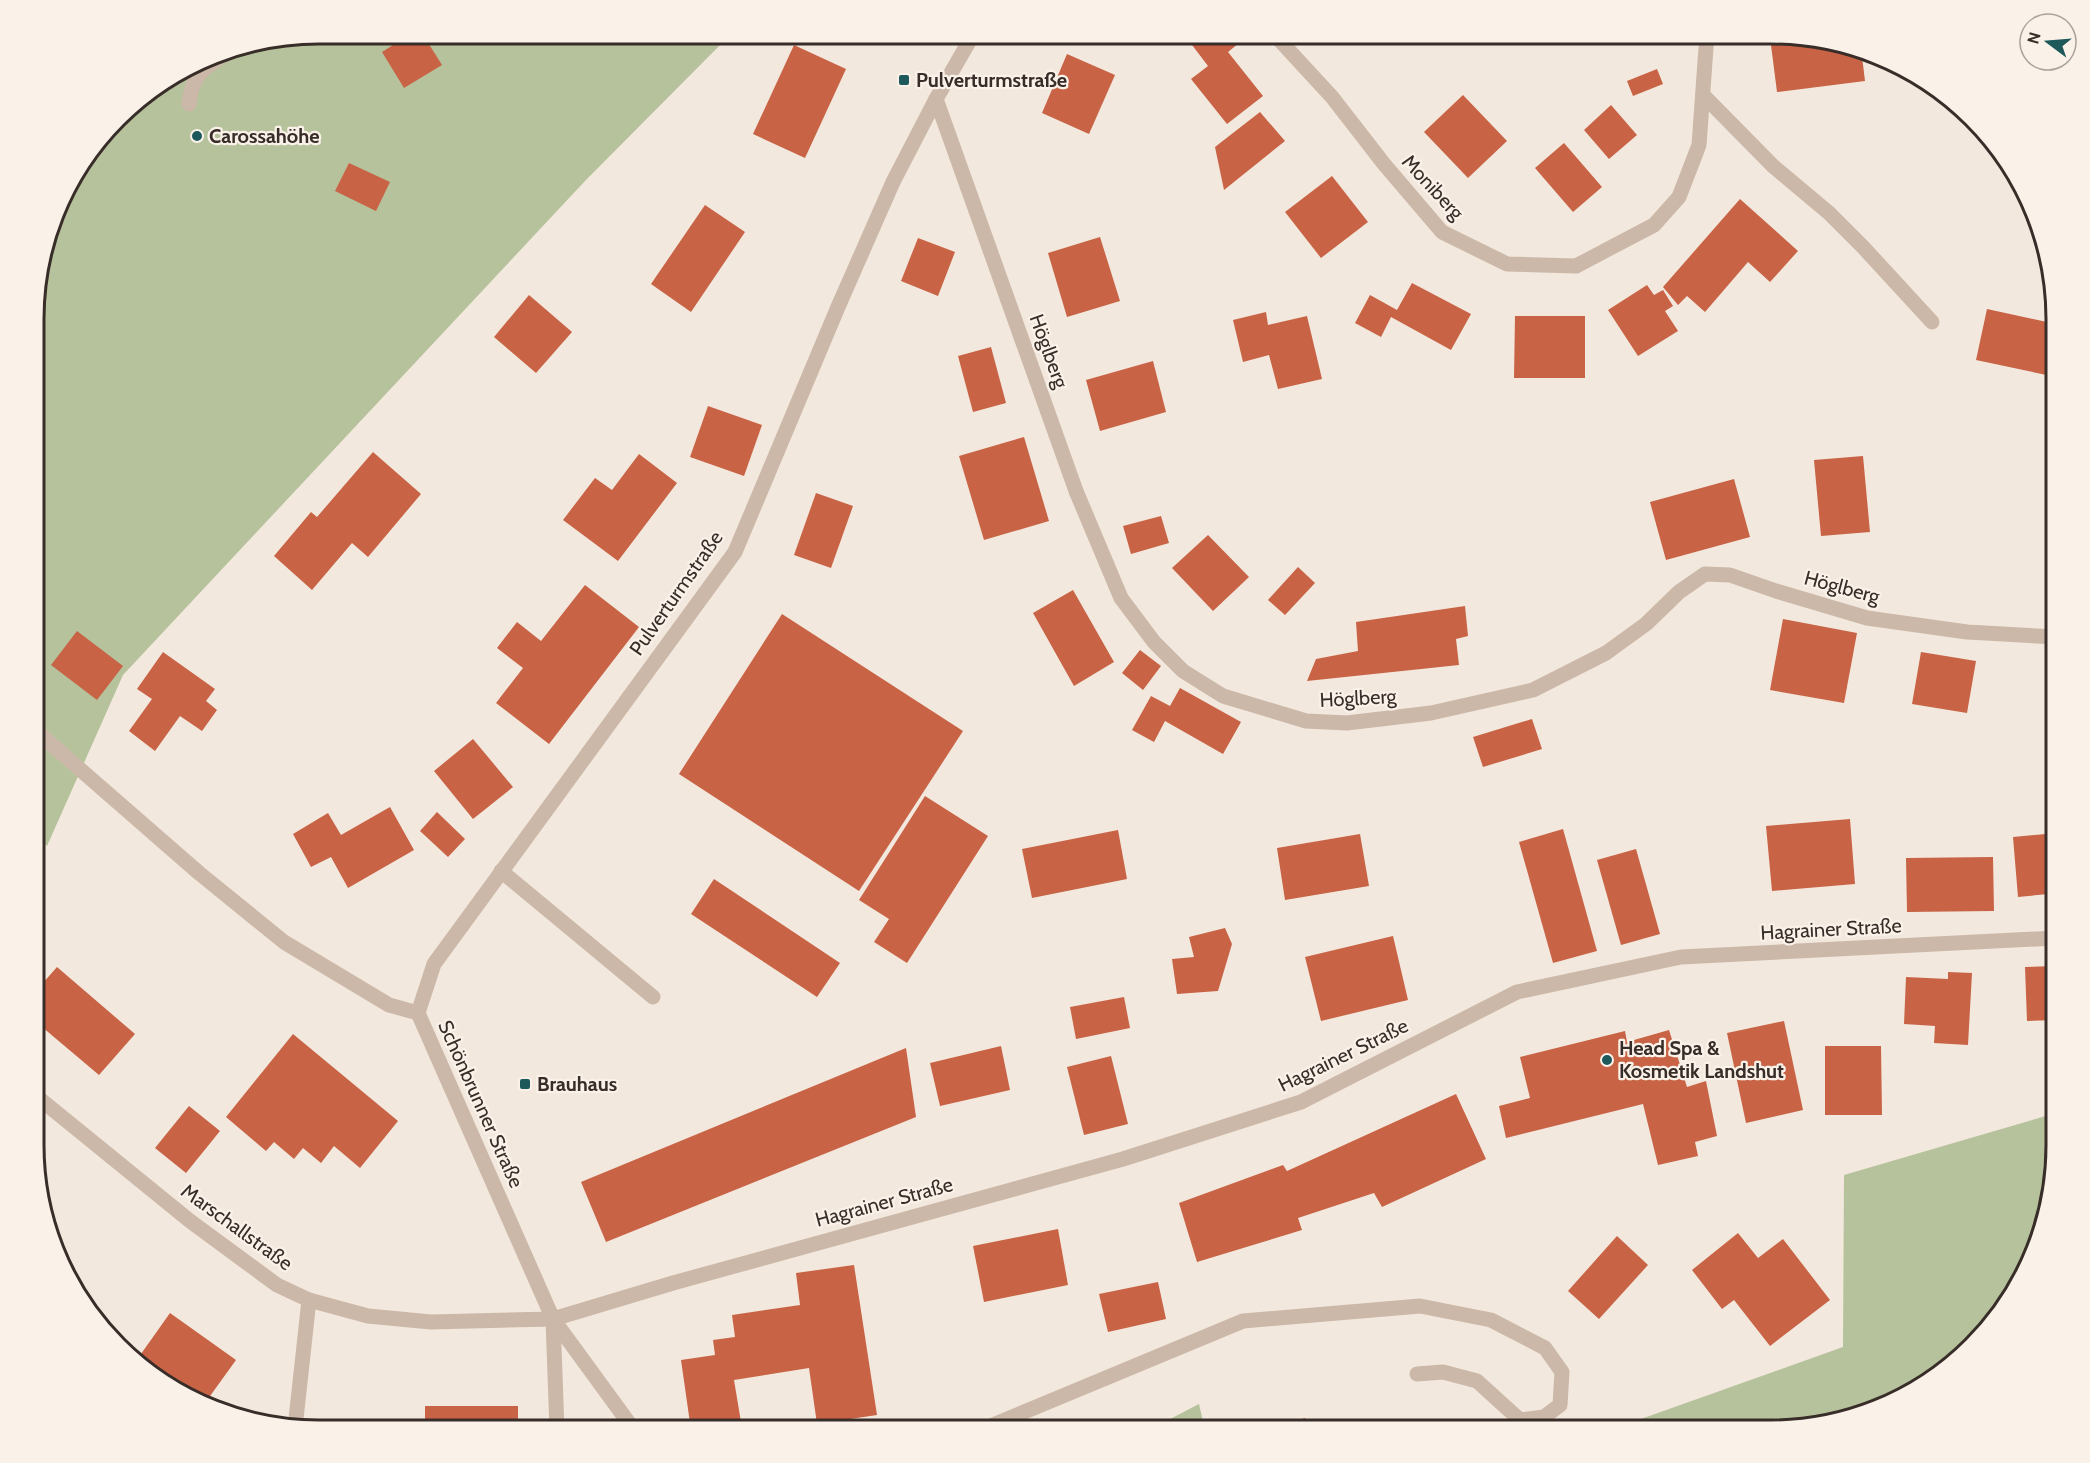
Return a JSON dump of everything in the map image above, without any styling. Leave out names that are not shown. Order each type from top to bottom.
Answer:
[{"type":"street","name":"Pulverturmstraße","points":[[418,1013],[434,964],[735,552],[893,182],[968,44]]},
{"type":"street","name":"Moniberg","points":[[1283,44],[1332,97],[1384,164],[1442,232],[1507,264],[1576,266],[1654,225],[1679,197],[1700,145],[1706,44]]},
{"type":"street","points":[[189,104],[190,89],[200,72],[208,67]]},
{"type":"street","points":[[1703,95],[1773,166],[1829,213],[1932,322]]},
{"type":"street","name":"Höglberg","points":[[936,99],[1076,491],[1121,598],[1154,642],[1183,670],[1222,696],[1306,721],[1347,723],[1431,713],[1533,690],[1606,653],[1646,624],[1679,592],[1705,574],[1730,575],[1867,618],[1967,632],[2046,636]]},
{"type":"street","name":"Schönbrunner Straße","points":[[44,738],[199,873],[284,942],[389,1005],[418,1013],[554,1319],[557,1420]]},
{"type":"street","points":[[501,871],[653,997]]},
{"type":"street","name":"Hagrainer Straße","points":[[554,1319],[684,1280],[1123,1159],[1301,1102],[1517,992],[1681,957],[2046,939]]},
{"type":"street","name":"Marschallstraße","points":[[44,1102],[219,1242],[277,1285],[309,1300],[368,1316],[420,1321],[554,1319]]},
{"type":"street","points":[[296,1418],[309,1300]]},
{"type":"street","points":[[1005,1420],[1243,1321],[1420,1306],[1491,1320],[1545,1348],[1562,1372],[1560,1405],[1544,1417],[1520,1419],[1477,1381],[1443,1372],[1417,1374]]},
{"type":"street","points":[[554,1319],[627,1420]]},
{"type":"green space","points":[[301,44],[721,44],[585,181],[123,675],[47,846],[44,843],[44,301],[53,247],[64,213],[80,181],[100,151],[137,112],[181,80],[213,64],[265,49]]},
{"type":"green space","points":[[2046,1116],[2044,1180],[2037,1216],[2026,1250],[2010,1282],[1990,1312],[1966,1339],[1939,1363],[1909,1383],[1877,1399],[1825,1414],[1771,1420],[1638,1420],[1843,1347],[1844,1175]]},
{"type":"green space","points":[[1199,1404],[1203,1420],[1168,1420]]},
{"type":"building","points":[[395,44],[429,44],[442,65],[404,88],[382,52]]},
{"type":"building","points":[[1191,44],[1238,44],[1228,52],[1263,96],[1227,124],[1191,79],[1208,66]]},
{"type":"building","points":[[794,45],[846,69],[805,158],[753,134]]},
{"type":"building","points":[[1771,45],[1807,46],[1862,59],[1865,81],[1777,92]]},
{"type":"building","points":[[1067,54],[1115,75],[1089,134],[1042,113]]},
{"type":"building","points":[[1657,69],[1663,84],[1633,96],[1627,81]]},
{"type":"building","points":[[1463,95],[1507,141],[1468,178],[1424,132]]},
{"type":"building","points":[[1611,105],[1637,135],[1609,159],[1584,130]]},
{"type":"building","points":[[1260,112],[1285,141],[1224,190],[1215,147]]},
{"type":"building","points":[[1564,143],[1602,187],[1573,212],[1535,168]]},
{"type":"building","points":[[349,163],[390,182],[376,211],[335,191]]},
{"type":"building","points":[[1332,176],[1368,222],[1321,258],[1285,212]]},
{"type":"building","points":[[1740,199],[1798,251],[1770,282],[1748,262],[1705,312],[1687,296],[1678,305],[1663,287]]},
{"type":"building","points":[[705,205],[745,232],[691,312],[651,284]]},
{"type":"building","points":[[1100,237],[1120,301],[1067,317],[1048,253]]},
{"type":"building","points":[[918,238],[955,252],[938,296],[901,281]]},
{"type":"building","points":[[1412,283],[1471,314],[1451,350],[1391,317],[1381,337],[1355,323],[1370,295],[1397,310]]},
{"type":"building","points":[[1647,285],[1654,295],[1663,290],[1673,306],[1665,311],[1678,331],[1638,356],[1608,310]]},
{"type":"building","points":[[529,295],[572,332],[536,373],[494,337]]},
{"type":"building","points":[[1987,309],[2046,322],[2046,375],[1976,360]]},
{"type":"building","points":[[1266,312],[1268,325],[1307,316],[1322,379],[1278,389],[1269,355],[1243,362],[1233,320]]},
{"type":"building","points":[[1515,316],[1585,316],[1585,378],[1514,378]]},
{"type":"building","points":[[991,347],[1006,403],[973,412],[958,356]]},
{"type":"building","points":[[1153,361],[1166,412],[1100,431],[1086,380]]},
{"type":"building","points":[[708,406],[762,425],[744,476],[690,457]]},
{"type":"building","points":[[1024,437],[1049,521],[984,540],[959,456]]},
{"type":"building","points":[[373,452],[421,494],[368,557],[352,543],[312,590],[274,556],[311,512],[317,517]]},
{"type":"building","points":[[639,454],[677,483],[618,561],[563,520],[595,478],[612,490]]},
{"type":"building","points":[[1863,456],[1870,532],[1821,536],[1814,460]]},
{"type":"building","points":[[1734,479],[1750,537],[1666,560],[1650,502]]},
{"type":"building","points":[[816,493],[853,506],[831,568],[794,555]]},
{"type":"building","points":[[1161,516],[1169,543],[1131,554],[1123,526]]},
{"type":"building","points":[[1208,535],[1249,577],[1213,611],[1172,568]]},
{"type":"building","points":[[1298,567],[1315,583],[1285,615],[1268,600]]},
{"type":"building","points":[[585,585],[639,627],[549,744],[496,703],[523,668],[497,648],[517,622],[541,641]]},
{"type":"building","points":[[1073,590],[1114,662],[1074,686],[1033,613]]},
{"type":"building","points":[[1465,606],[1468,636],[1456,639],[1459,665],[1307,681],[1316,659],[1358,651],[1356,622]]},
{"type":"building","points":[[782,614],[963,731],[859,891],[679,774]]},
{"type":"building","points":[[1783,619],[1857,633],[1844,703],[1770,690]]},
{"type":"building","points":[[77,631],[123,666],[97,700],[51,665]]},
{"type":"building","points":[[1140,650],[1161,666],[1143,690],[1122,673]]},
{"type":"building","points":[[163,652],[215,689],[206,701],[217,710],[202,731],[180,716],[155,751],[129,731],[152,699],[137,689]]},
{"type":"building","points":[[1921,652],[1976,661],[1967,713],[1912,704]]},
{"type":"building","points":[[1180,688],[1241,722],[1223,754],[1165,721],[1154,742],[1132,730],[1151,696],[1170,706]]},
{"type":"building","points":[[1532,719],[1542,749],[1483,767],[1473,737]]},
{"type":"building","points":[[473,739],[513,787],[473,819],[434,771]]},
{"type":"building","points":[[925,796],[988,836],[907,963],[874,942],[889,919],[859,900]]},
{"type":"building","points":[[390,807],[414,850],[348,888],[331,857],[311,867],[293,834],[328,813],[341,835]]},
{"type":"building","points":[[437,812],[465,839],[448,857],[420,831]]},
{"type":"building","points":[[1850,819],[1855,884],[1772,891],[1766,826]]},
{"type":"building","points":[[1563,829],[1597,951],[1553,963],[1519,842]]},
{"type":"building","points":[[1118,830],[1127,879],[1032,898],[1022,849]]},
{"type":"building","points":[[1360,834],[1369,886],[1285,900],[1277,848]]},
{"type":"building","points":[[2046,834],[2046,894],[2018,897],[2013,837]]},
{"type":"building","points":[[1636,849],[1660,934],[1621,945],[1597,860]]},
{"type":"building","points":[[1993,857],[1994,911],[1907,912],[1906,858]]},
{"type":"building","points":[[714,879],[840,963],[817,997],[691,914]]},
{"type":"building","points":[[1225,928],[1232,944],[1218,991],[1177,994],[1172,959],[1194,957],[1189,937]]},
{"type":"building","points":[[1393,936],[1408,1000],[1321,1021],[1305,957]]},
{"type":"building","points":[[2046,966],[2046,1020],[2027,1021],[2025,967]]},
{"type":"building","points":[[57,967],[135,1034],[99,1075],[44,1029],[44,982]]},
{"type":"building","points":[[1948,972],[1972,973],[1968,1045],[1934,1043],[1935,1026],[1904,1024],[1906,977],[1948,979]]},
{"type":"building","points":[[1124,997],[1130,1028],[1076,1039],[1070,1007]]},
{"type":"building","points":[[1784,1021],[1803,1110],[1746,1123],[1727,1033]]},
{"type":"building","points":[[1669,1030],[1687,1087],[1706,1081],[1717,1136],[1695,1142],[1698,1156],[1658,1165],[1643,1104],[1506,1138],[1499,1106],[1530,1098],[1520,1057],[1625,1031],[1627,1042]]},
{"type":"building","points":[[293,1034],[398,1121],[360,1168],[334,1146],[321,1163],[303,1148],[294,1159],[274,1142],[266,1151],[226,1117]]},
{"type":"building","points":[[1001,1046],[1010,1090],[940,1106],[930,1063]]},
{"type":"building","points":[[1825,1046],[1881,1046],[1882,1115],[1825,1115]]},
{"type":"building","points":[[906,1048],[916,1117],[606,1242],[581,1182]]},
{"type":"building","points":[[1111,1056],[1128,1124],[1084,1135],[1067,1067]]},
{"type":"building","points":[[1456,1094],[1486,1159],[1382,1207],[1374,1193],[1298,1218],[1302,1230],[1197,1262],[1179,1203],[1283,1165],[1287,1171]]},
{"type":"building","points":[[189,1106],[220,1131],[186,1173],[155,1148]]},
{"type":"building","points":[[1058,1229],[1068,1285],[984,1302],[973,1246]]},
{"type":"building","points":[[1738,1233],[1758,1258],[1783,1239],[1830,1300],[1770,1346],[1734,1300],[1722,1309],[1692,1270]]},
{"type":"building","points":[[1617,1236],[1648,1265],[1599,1319],[1568,1291]]},
{"type":"building","points":[[854,1265],[877,1415],[844,1420],[816,1420],[809,1368],[734,1380],[741,1420],[690,1420],[681,1360],[715,1355],[713,1340],[735,1337],[732,1315],[800,1305],[796,1273]]},
{"type":"building","points":[[1158,1282],[1166,1319],[1108,1332],[1099,1294]]},
{"type":"building","points":[[170,1313],[236,1360],[209,1397],[181,1383],[141,1354]]},
{"type":"building","points":[[425,1406],[518,1406],[518,1420],[425,1420]]},
{"type":"place","name":"Pulverturmstraße","points":[[904,80]]},
{"type":"place","name":"Carossahöhe","points":[[197,136]]},
{"type":"place","name":"Head Spa & Kosmetik Landshut","points":[[1607,1060]]},
{"type":"place","name":"Brauhaus","points":[[525,1084]]}]
